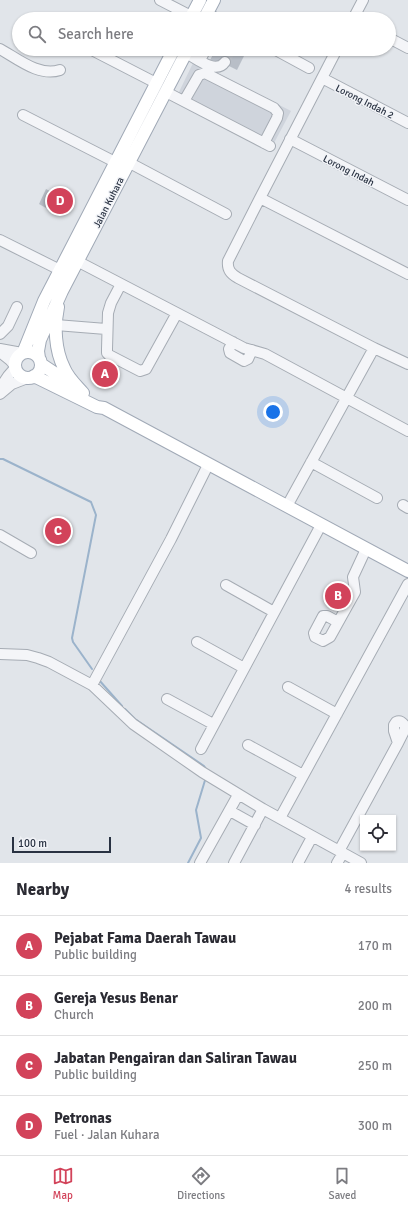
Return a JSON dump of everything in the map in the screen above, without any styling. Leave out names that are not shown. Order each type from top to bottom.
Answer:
[{"type":"main road","points":[[193,12],[200,0]]},
{"type":"main road","points":[[210,12],[214,0]]},
{"type":"main road","name":"Jalan Kuhara","points":[[23,353],[42,307],[60,270],[170,56]]},
{"type":"main road","name":"Jalan Kuhara","points":[[40,361],[40,340],[62,291],[184,56]]},
{"type":"main road","points":[[62,291],[55,333],[58,351],[62,364],[69,376],[83,393]]},
{"type":"main road","points":[[104,408],[99,402],[83,393],[40,361],[32,353],[23,353],[16,358],[15,367],[21,375],[32,377],[97,407],[104,408],[408,571]]},
{"type":"main road","points":[[32,377],[38,373],[40,361]]},
{"type":"street","points":[[160,0],[180,12]]},
{"type":"street","points":[[357,12],[363,0]]},
{"type":"street","points":[[396,42],[408,48]]},
{"type":"street","points":[[0,49],[12,56]]},
{"type":"street","points":[[13,56],[36,69],[46,72],[55,72],[60,70]]},
{"type":"street","points":[[104,56],[156,83]]},
{"type":"street","points":[[194,56],[217,68],[222,66],[224,62]]},
{"type":"street","points":[[200,60],[202,56]]},
{"type":"street","points":[[287,56],[310,68]]},
{"type":"street","points":[[333,56],[228,261],[227,268],[231,274],[408,364]]},
{"type":"street","points":[[166,92],[184,102],[267,145],[278,113],[274,108],[205,74],[199,75],[184,102]]},
{"type":"street","name":"Lorong Indah 2","points":[[322,78],[408,123]]},
{"type":"street","points":[[23,115],[115,162]]},
{"type":"street","name":"Lorong Indah","points":[[290,139],[408,200]]},
{"type":"street","points":[[128,162],[226,214]]},
{"type":"street","points":[[260,198],[408,274]]},
{"type":"street","points":[[0,240],[60,270]]},
{"type":"street","points":[[78,261],[233,342],[265,354],[408,430]]},
{"type":"street","points":[[121,284],[111,303],[108,313],[106,329],[107,353],[140,371],[146,369],[177,313]]},
{"type":"street","points":[[0,334],[8,326],[17,307]]},
{"type":"street","points":[[56,325],[106,329]]},
{"type":"street","points":[[287,506],[374,348]]},
{"type":"street","points":[[0,349],[23,353]]},
{"type":"street","points":[[0,352],[10,360],[15,367],[0,388]]},
{"type":"street","points":[[0,394],[12,384],[32,377]]},
{"type":"street","points":[[311,462],[377,498]]},
{"type":"street","points":[[92,685],[171,539],[208,465]]},
{"type":"street","points":[[200,749],[321,525]]},
{"type":"street","points":[[0,534],[31,553]]},
{"type":"street","points":[[338,622],[355,592],[353,577],[366,549]]},
{"type":"street","points":[[280,818],[408,584]]},
{"type":"street","points":[[226,585],[274,612]]},
{"type":"street","points":[[197,642],[244,668]]},
{"type":"street","points":[[0,654],[27,655],[38,658],[49,662],[92,685],[133,724],[202,772],[238,795],[361,863]]},
{"type":"street","points":[[288,687],[337,714]]},
{"type":"street","points":[[167,699],[213,724]]},
{"type":"street","points":[[337,863],[341,852],[398,743]]},
{"type":"street","points":[[248,745],[303,775]]},
{"type":"street","points":[[200,863],[238,795]]},
{"type":"street","points":[[234,863],[263,809]]},
{"type":"street","points":[[230,811],[255,825]]},
{"type":"street","points":[[298,863],[312,837]]},
{"type":"shaded area","points":[[194,61],[291,111],[274,143],[178,94]]},
{"type":"building","points":[[212,56],[244,56],[237,70],[227,65],[219,64],[210,60]]},
{"type":"building","points":[[64,187],[72,192],[60,214],[53,210],[57,202],[51,199],[46,208],[39,204],[46,189],[60,196]]},
{"type":"waterway","points":[[0,459],[3,459],[91,502],[96,515],[72,638],[73,642],[92,669]]},
{"type":"waterway","points":[[99,680],[122,706]]},
{"type":"waterway","points":[[125,709],[135,719],[204,766],[206,769]]},
{"type":"waterway","points":[[188,863],[201,838],[196,810],[206,777]]},
{"type":"tunnel","points":[[225,62],[228,56]]},
{"type":"place","name":"Petronas","points":[[60,201]]},
{"type":"place","name":"Pejabat Fama Daerah Tawau","points":[[105,374]]},
{"type":"place","name":"Jabatan Pengairan dan Saliran Tawau","points":[[58,531]]},
{"type":"place","name":"Gereja Yesus Benar","points":[[338,596]]}]
